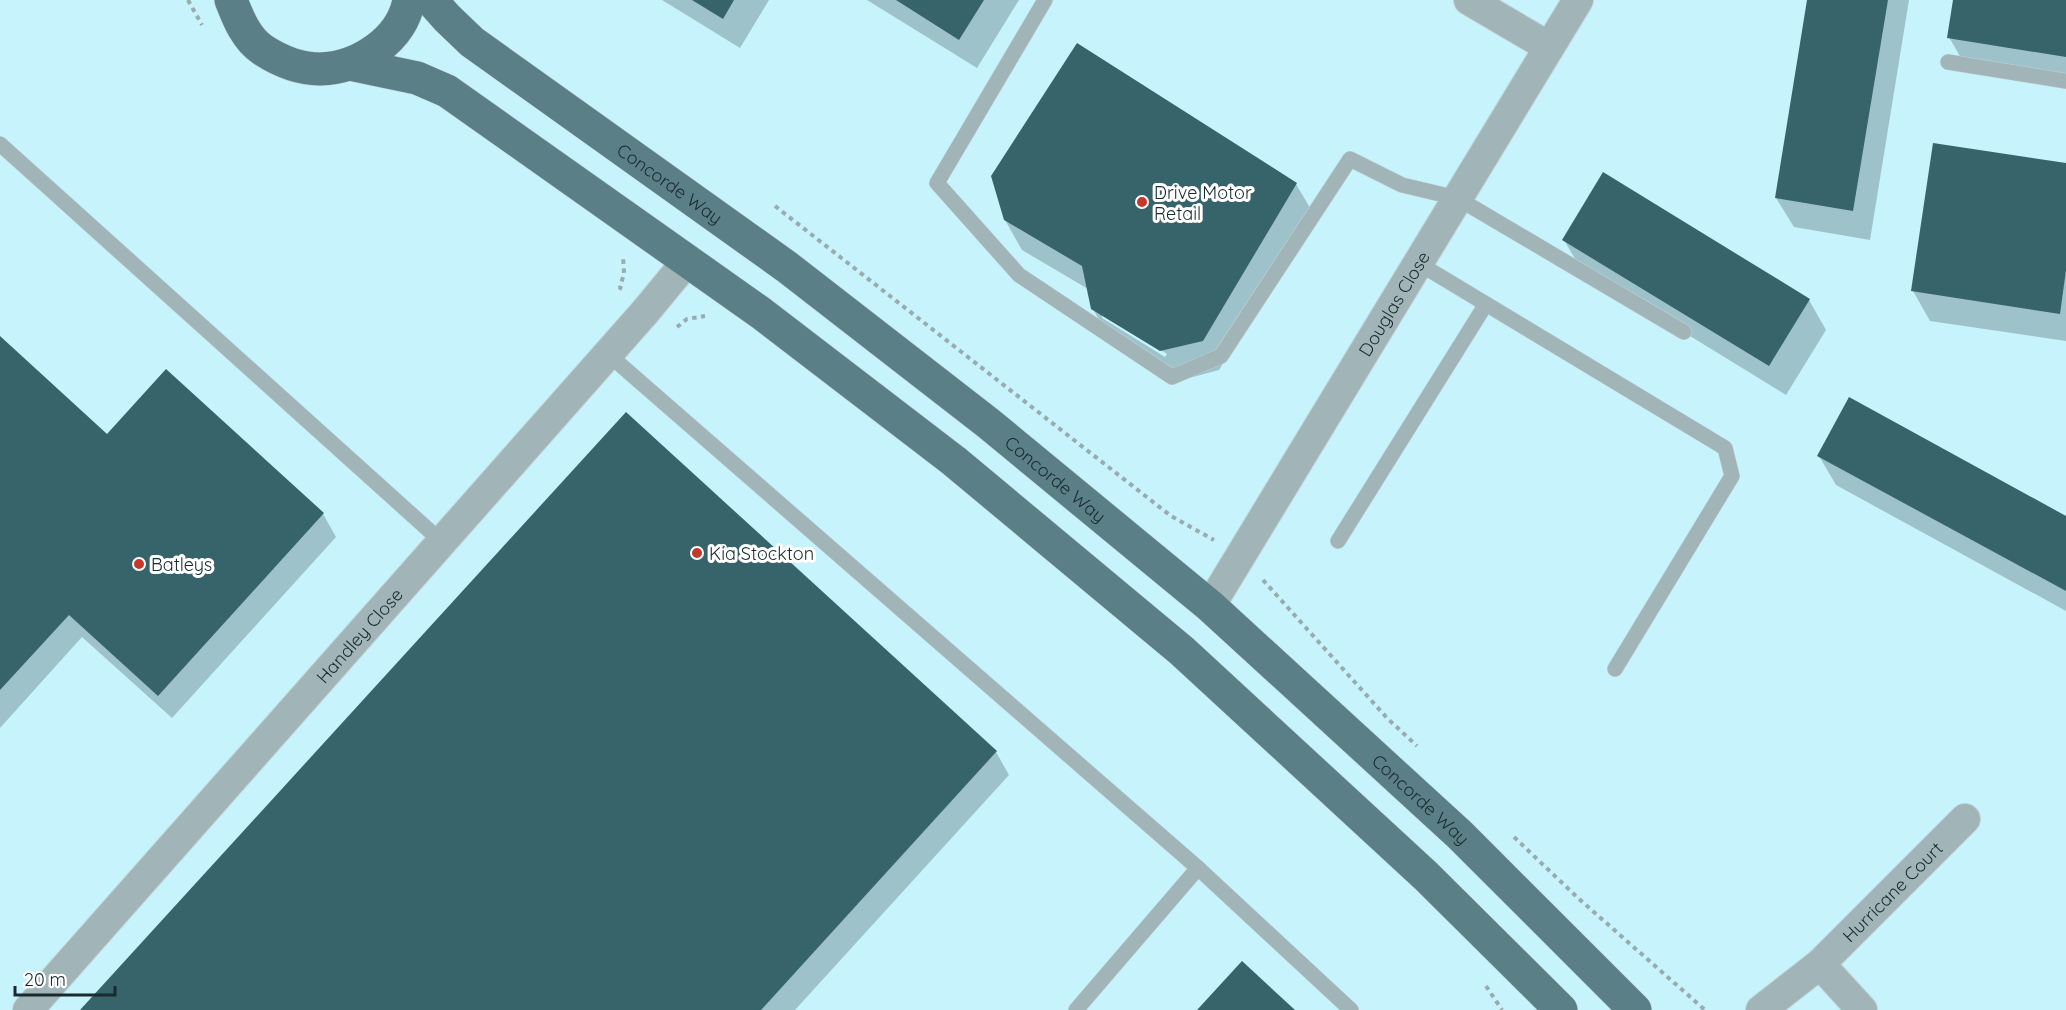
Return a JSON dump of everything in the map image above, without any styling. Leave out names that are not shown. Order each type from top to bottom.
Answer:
[{"type":"main road","points":[[231,0],[241,25],[261,49],[289,64],[319,69],[350,64],[375,51],[395,31],[409,0]]},
{"type":"main road","name":"Concorde Way","points":[[431,0],[472,42],[787,267],[988,423],[1210,606],[1460,835],[1635,1010]]},
{"type":"main road","points":[[350,64],[417,78],[447,91],[688,260],[954,461],[1182,651],[1425,876],[1561,1010]]},
{"type":"street","points":[[1469,0],[1549,47]]},
{"type":"street","name":"Douglas Close","points":[[1210,606],[1578,0]]},
{"type":"street","name":"Handley Close","points":[[28,1010],[645,312],[688,260]]},
{"type":"street","name":"Hurricane Court","points":[[1761,1010],[1820,964],[1965,819]]},
{"type":"street","points":[[1820,964],[1862,1010]]},
{"type":"lane","points":[[1045,0],[937,183],[1019,275],[1172,377],[1221,356],[1350,159],[1402,185],[1457,198],[1684,332]]},
{"type":"lane","points":[[1948,62],[2066,81]]},
{"type":"lane","points":[[0,144],[442,542]]},
{"type":"lane","points":[[1418,263],[1725,448],[1732,476],[1615,669]]},
{"type":"lane","points":[[1338,541],[1486,304]]},
{"type":"lane","points":[[608,354],[1198,868],[1350,1010]]},
{"type":"lane","points":[[1076,1010],[1198,868]]},
{"type":"path","points":[[188,0],[205,30]]},
{"type":"path","points":[[618,247],[623,255],[624,273],[620,288],[670,333],[687,319],[706,316],[715,319]]},
{"type":"path","points":[[1482,981],[1502,1010]]},
{"type":"shaded area","points":[[0,0],[2066,0],[2066,1010],[0,1010]]},
{"type":"building","points":[[692,0],[734,0],[723,19]]},
{"type":"building","points":[[896,0],[984,0],[959,40]]},
{"type":"building","points":[[1807,0],[1888,0],[1853,211],[1775,198]]},
{"type":"building","points":[[1953,0],[2066,0],[2066,57],[1947,38]]},
{"type":"building","name":"Drive Motor Retail","points":[[1077,43],[1297,183],[1203,341],[1160,351],[1091,309],[1082,266],[1004,220],[991,176]]},
{"type":"building","points":[[1933,143],[2066,163],[2066,270],[2060,314],[1911,291]]},
{"type":"building","points":[[1603,172],[1810,299],[1769,366],[1562,240]]},
{"type":"building","name":"Batleys","points":[[0,336],[107,434],[166,369],[324,513],[158,696],[69,615],[0,690]]},
{"type":"building","points":[[1849,397],[2066,516],[2066,591],[1817,456]]},
{"type":"building","points":[[626,412],[997,751],[761,1010],[80,1010]]},
{"type":"building","points":[[1242,961],[1295,1010],[1197,1010]]},
{"type":"place","name":"Drive Motor Retail","points":[[1142,202]]},
{"type":"place","name":"Kia Stockton","points":[[697,553]]},
{"type":"place","name":"Batleys","points":[[139,564]]}]
